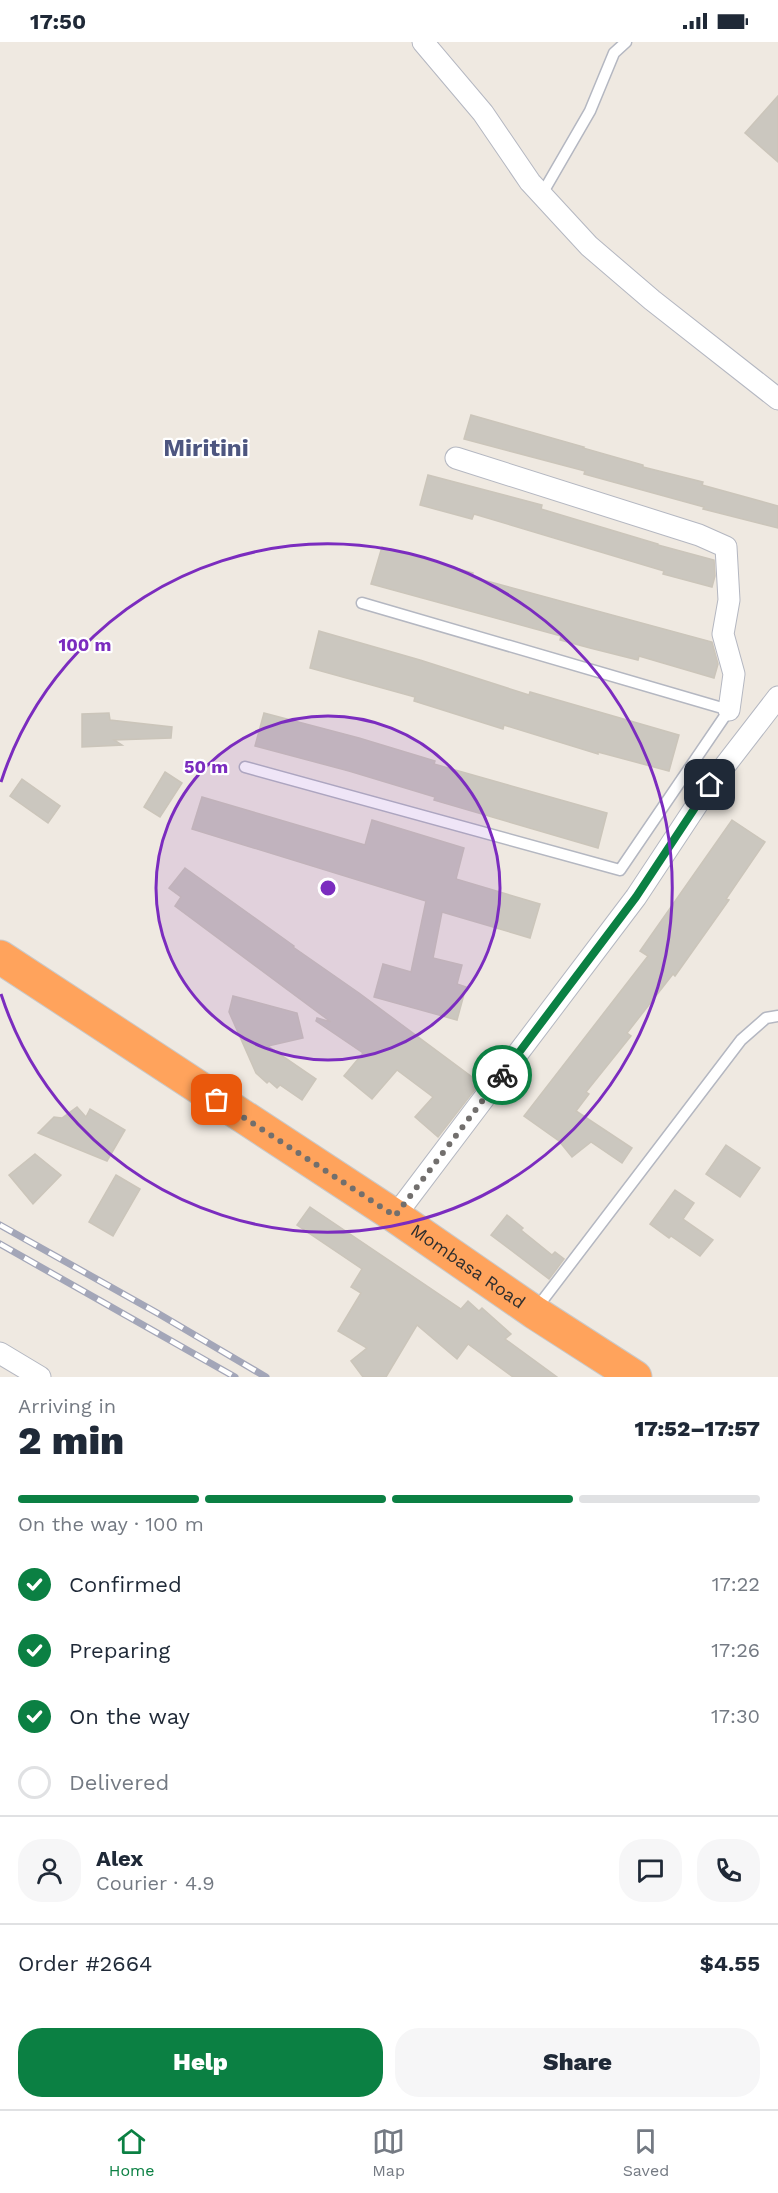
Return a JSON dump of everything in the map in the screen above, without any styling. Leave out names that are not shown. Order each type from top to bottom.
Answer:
[{"type":"highway","name":"Mombasa Road","points":[[0,957],[395,1216],[534,1312],[635,1377]]},
{"type":"street","points":[[423,42],[483,113],[530,182],[589,246],[652,300],[778,399]]},
{"type":"street","points":[[456,458],[699,535],[726,547],[729,600],[723,633],[734,674],[729,710]]},
{"type":"street","points":[[395,1216],[636,897],[710,785],[778,697]]},
{"type":"street","points":[[0,1353],[40,1377]]},
{"type":"lane","points":[[542,194],[590,111],[614,53],[626,42]]},
{"type":"lane","points":[[245,767],[621,870],[729,710],[362,603]]},
{"type":"lane","points":[[690,768],[710,785]]},
{"type":"lane","points":[[534,1312],[741,1040],[766,1018],[778,1016]]},
{"type":"building","points":[[778,96],[778,162],[745,133]]},
{"type":"building","points":[[471,415],[778,506],[778,528],[703,509],[704,507],[584,474],[585,471],[464,439]]},
{"type":"building","points":[[428,475],[542,505],[541,509],[714,560],[715,576],[712,587],[663,574],[664,571],[474,514],[472,519],[420,505]]},
{"type":"building","points":[[382,547],[473,573],[472,577],[712,642],[718,664],[714,678],[639,656],[638,660],[560,640],[561,636],[371,584]]},
{"type":"building","points":[[319,631],[529,695],[530,692],[679,735],[669,771],[598,752],[598,754],[504,725],[503,729],[414,701],[415,697],[310,668]]},
{"type":"building","points":[[109,713],[110,720],[172,727],[171,738],[114,740],[122,745],[82,747],[82,714]]},
{"type":"building","points":[[264,713],[359,738],[435,761],[434,764],[607,813],[598,848],[434,800],[435,797],[349,771],[255,746]]},
{"type":"building","points":[[165,772],[182,783],[160,817],[144,807]]},
{"type":"building","points":[[22,779],[60,806],[48,823],[10,796]]},
{"type":"building","points":[[202,797],[365,845],[372,820],[464,848],[456,879],[540,904],[530,938],[442,912],[433,958],[462,965],[457,984],[466,987],[457,1020],[374,997],[383,964],[411,972],[426,901],[192,829]]},
{"type":"building","points":[[732,820],[765,842],[726,899],[729,900],[675,976],[673,974],[627,1033],[631,1036],[586,1092],[589,1094],[576,1111],[632,1148],[622,1163],[591,1142],[572,1157],[559,1141],[524,1116],[648,956],[640,951]]},
{"type":"building","points":[[185,868],[480,1083],[438,1137],[415,1117],[433,1097],[397,1070],[372,1099],[344,1076],[363,1053],[316,1021],[317,1018],[331,1022],[175,906],[181,897],[169,888]]},
{"type":"building","points":[[233,996],[297,1013],[303,1038],[268,1046],[316,1079],[302,1100],[280,1085],[277,1088],[269,1081],[267,1083],[256,1073],[229,1012]]},
{"type":"building","points":[[77,1107],[86,1117],[90,1109],[125,1130],[107,1161],[38,1133],[54,1117],[62,1118]]},
{"type":"building","points":[[726,1145],[760,1168],[740,1197],[706,1174]]},
{"type":"building","points":[[35,1154],[61,1175],[33,1204],[9,1175]]},
{"type":"building","points":[[116,1175],[140,1189],[113,1236],[89,1222]]},
{"type":"building","points":[[675,1190],[694,1203],[683,1219],[713,1240],[700,1256],[650,1224]]},
{"type":"building","points":[[310,1207],[461,1309],[468,1301],[479,1311],[482,1308],[511,1334],[505,1339],[557,1377],[513,1377],[468,1344],[457,1359],[417,1325],[386,1377],[363,1377],[351,1361],[367,1348],[338,1331],[361,1293],[351,1287],[362,1269],[297,1225]]},
{"type":"building","points":[[507,1215],[523,1228],[521,1230],[552,1255],[555,1252],[564,1259],[549,1279],[491,1235]]},
{"type":"railway","points":[[0,1225],[266,1377]]},
{"type":"railway","points":[[0,1244],[235,1377]]},
{"type":"way so far","points":[[217,1100],[395,1216],[502,1075]]},
{"type":"district","name":"Miritini","points":[[206,448]]},
{"type":"route","points":[[502,1075],[636,897],[710,785]]}]
